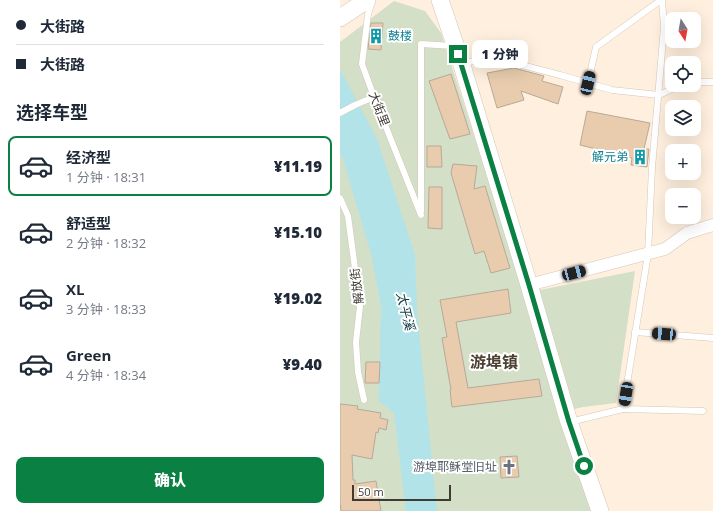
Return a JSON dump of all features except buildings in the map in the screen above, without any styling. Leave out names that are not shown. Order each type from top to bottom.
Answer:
[{"type":"street","points":[[340,18],[367,0]]},
{"type":"street","points":[[440,0],[461,62],[569,422],[600,511]]},
{"type":"street","points":[[529,285],[665,249],[687,233],[713,225]]},
{"type":"lane","name":"大街里","points":[[372,0],[368,14],[362,64],[421,214],[421,44],[456,46]]},
{"type":"lane","points":[[588,83],[596,47],[662,0]]},
{"type":"lane","points":[[623,410],[648,254],[652,168],[664,27],[662,0]]},
{"type":"lane","points":[[461,62],[503,60],[612,90],[659,95],[666,92]]},
{"type":"lane","points":[[701,82],[713,82]]},
{"type":"lane","points":[[340,114],[355,105],[374,97]]},
{"type":"lane","name":"解放街","points":[[340,198],[348,216],[360,306],[356,342],[358,372],[364,400]]},
{"type":"lane","points":[[636,332],[713,338]]},
{"type":"lane","points":[[569,422],[623,410],[703,411]]},
{"type":"green space","points":[[394,1],[425,11],[441,33],[525,293],[635,271],[616,403],[583,407],[557,413],[591,511],[340,511],[340,42]]},
{"type":"water","name":"太平溪","points":[[340,69],[377,139],[415,255],[417,312],[437,511],[406,511],[394,413],[379,401],[381,305],[371,254],[340,153]]},
{"type":"place","name":"鼓楼","points":[[376,36]]},
{"type":"place","name":"解元弟","points":[[640,157]]},
{"type":"place","name":"游埠耶稣堂旧址","points":[[509,467]]},
{"type":"district","name":"游埠镇","points":[[494,362]]},
{"type":"route","points":[[458,54],[529,285],[569,422],[584,466]]}]
